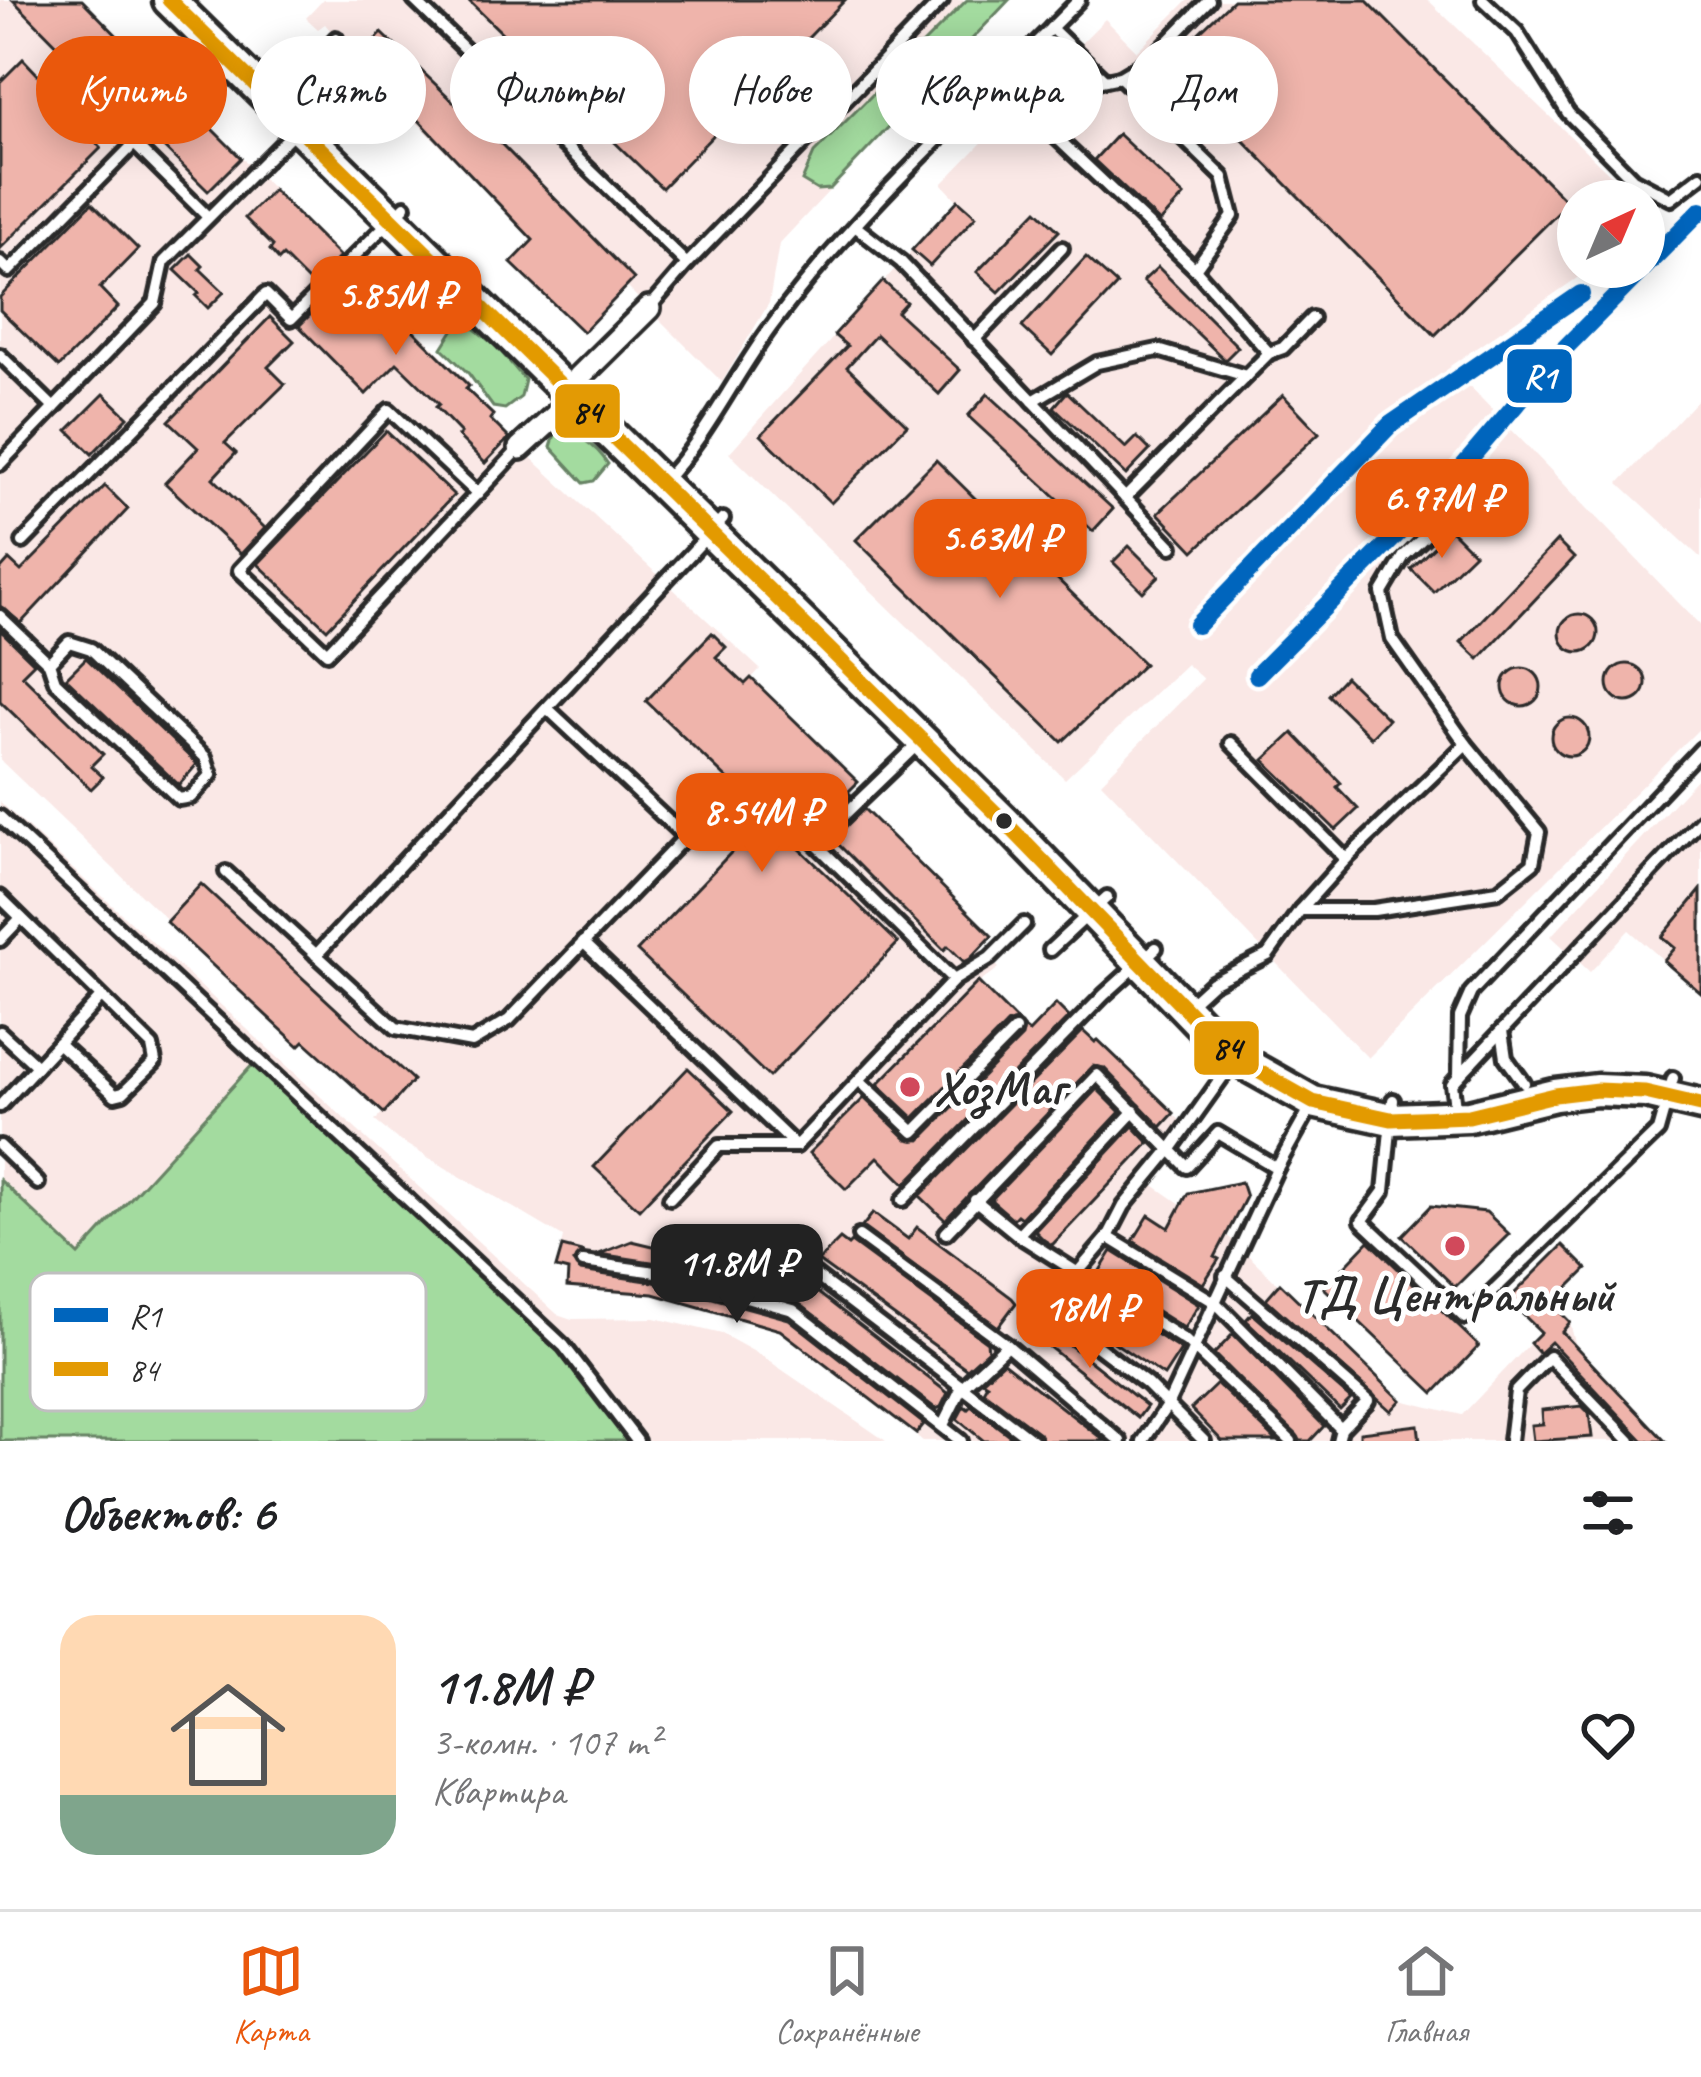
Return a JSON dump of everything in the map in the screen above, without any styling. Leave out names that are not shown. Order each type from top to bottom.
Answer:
[{"type":"main road","points":[[169,0],[251,71]]},
{"type":"main road","points":[[196,0],[251,63]]},
{"type":"main road","points":[[328,144],[1100,904],[1193,1001],[1237,1057],[1313,1102],[1392,1110],[1524,1083],[1623,1070],[1681,1086],[1701,1105]]},
{"type":"main road","points":[[716,526],[922,740],[1100,904]]},
{"type":"main road","points":[[1193,1001],[1299,1074],[1392,1110]]},
{"type":"main road","points":[[1456,1097],[1681,1086]]},
{"type":"street","points":[[520,448],[649,308]]},
{"type":"lane","points":[[414,0],[687,264]]},
{"type":"lane","points":[[649,308],[943,0]]},
{"type":"lane","points":[[1043,36],[1078,0]]},
{"type":"lane","points":[[1051,28],[1105,80],[1120,77],[1152,58],[1209,0]]},
{"type":"lane","points":[[1483,0],[1517,32],[1568,113],[1633,179],[1671,199],[1701,176]]},
{"type":"lane","points":[[1120,77],[1223,177],[1233,216],[1195,269]]},
{"type":"lane","points":[[0,262],[9,271],[134,144],[208,218]]},
{"type":"lane","points":[[0,464],[155,303],[164,262],[282,144]]},
{"type":"lane","points":[[667,478],[774,322],[855,226],[936,144]]},
{"type":"lane","points":[[1065,144],[1195,269],[1269,353]]},
{"type":"lane","points":[[23,542],[266,294],[291,319],[398,213]]},
{"type":"lane","points":[[855,226],[901,262],[1172,547]]},
{"type":"lane","points":[[974,340],[1062,248]]},
{"type":"lane","points":[[1125,498],[1269,353],[1282,348],[1312,318]]},
{"type":"lane","points":[[1033,401],[1097,363],[1158,350],[1246,376]]},
{"type":"lane","points":[[0,355],[54,408]]},
{"type":"lane","points":[[478,494],[389,410],[238,570],[327,653],[478,494],[520,448]]},
{"type":"lane","points":[[1300,910],[1374,910],[1498,891],[1533,863],[1539,832],[1466,744],[1392,639],[1382,593],[1404,556],[1488,477]]},
{"type":"lane","points":[[316,955],[716,526]]},
{"type":"lane","points":[[0,616],[50,663],[55,680],[179,799],[191,797],[211,775],[205,758],[91,649],[69,642],[50,663]]},
{"type":"lane","points":[[226,872],[396,1028],[472,1042],[509,1020],[685,837],[547,708]]},
{"type":"lane","points":[[922,740],[815,843],[954,980]]},
{"type":"lane","points":[[1231,742],[1346,859]]},
{"type":"lane","points":[[1193,1001],[1212,983],[1268,955],[1346,859],[1466,744]]},
{"type":"lane","points":[[1456,1097],[1460,1017],[1471,992],[1701,749]]},
{"type":"lane","points":[[0,817],[564,1346],[637,1441]]},
{"type":"lane","points":[[1456,1097],[1502,1031],[1701,820]]},
{"type":"lane","points":[[0,897],[152,1046],[155,1062],[115,1095],[58,1042]]},
{"type":"lane","points":[[1050,950],[1100,904]]},
{"type":"lane","points":[[0,940],[21,918]]},
{"type":"lane","points":[[670,1198],[719,1146],[796,1146],[954,980],[990,958],[1024,924]]},
{"type":"lane","points":[[583,942],[796,1146]]},
{"type":"lane","points":[[903,1200],[1149,954]]},
{"type":"lane","points":[[0,1106],[101,997]]},
{"type":"lane","points":[[859,1080],[914,1132],[1015,1030]]},
{"type":"lane","points":[[1502,1031],[1506,1058],[1524,1083]]},
{"type":"lane","points":[[0,1032],[37,1066]]},
{"type":"lane","points":[[1078,1272],[1237,1057]]},
{"type":"lane","points":[[946,1233],[1097,1075],[1187,1167],[1218,1132],[1277,1168]]},
{"type":"lane","points":[[1392,1110],[1384,1191],[1362,1221],[1465,1318],[1658,1131],[1681,1086]]},
{"type":"lane","points":[[1143,1441],[1168,1404],[1225,1276],[1313,1102]]},
{"type":"lane","points":[[1018,1235],[1134,1111]]},
{"type":"lane","points":[[0,1146],[38,1183]]},
{"type":"lane","points":[[975,1200],[1018,1235],[1194,1348],[1291,1441]]},
{"type":"lane","points":[[669,1236],[814,1276],[1033,1441]]},
{"type":"lane","points":[[859,1236],[1007,1345],[1120,1441]]},
{"type":"lane","points":[[1108,1237],[1216,1303],[1340,1435],[1368,1401],[1225,1276]]},
{"type":"lane","points":[[583,1262],[656,1272],[793,1310],[961,1441]]},
{"type":"lane","points":[[1060,1318],[1168,1404],[1204,1441]]},
{"type":"lane","points":[[943,1425],[962,1387],[1007,1345]]},
{"type":"lane","points":[[1510,1441],[1516,1391],[1549,1357],[1630,1441]]},
{"type":"shaded area","points":[[0,0],[82,0],[118,36],[36,36],[36,144],[227,143],[471,384],[467,389],[495,414],[490,420],[760,669],[751,679],[858,782],[849,793],[992,936],[980,949],[999,968],[979,983],[1029,1032],[1056,1004],[1185,1125],[1142,1177],[1230,1238],[1401,1400],[1462,1415],[1560,1312],[1570,1322],[1576,1347],[1665,1441],[923,1441],[780,1330],[654,1294],[567,1287],[568,1272],[556,1268],[563,1237],[397,1139],[375,1121],[383,1112],[305,1041],[299,1046],[0,760]]},
{"type":"shaded area","points":[[323,0],[1009,0],[975,36],[876,36],[876,141],[779,244],[769,303],[722,382],[627,287],[583,332],[511,263],[533,239],[426,131],[426,36],[335,36],[325,24],[318,29],[306,18]]},
{"type":"shaded area","points":[[1188,0],[1428,0],[1616,180],[1557,180],[1557,288],[1563,288],[1450,366],[1701,626],[1701,727],[1368,1058],[1101,782],[1203,679],[1186,664],[1065,779],[729,453],[957,200],[942,184],[981,144],[1103,144],[1103,36],[1088,36],[1105,19],[1127,41],[1127,144],[1278,144],[1278,36],[1152,36]]},
{"type":"shaded area","points":[[1701,396],[1701,558],[1619,483]]},
{"type":"shaded area","points":[[1701,774],[1701,993],[1629,930],[1590,972],[1551,936]]},
{"type":"shaded area","points":[[0,802],[557,1314],[572,1319],[655,1318],[722,1334],[886,1441],[0,1441]]},
{"type":"green space","points":[[967,0],[1009,0],[975,36],[931,36]]},
{"type":"green space","points":[[876,91],[876,140],[830,189],[817,190],[802,181],[823,144],[852,144],[852,115]]},
{"type":"green space","points":[[465,321],[497,347],[525,380],[521,397],[505,409],[493,407],[442,348]]},
{"type":"green space","points":[[556,431],[579,437],[603,457],[608,464],[594,481],[584,483],[551,447]]},
{"type":"green space","points":[[256,1061],[551,1338],[628,1441],[0,1441],[0,1180],[79,1255]]},
{"type":"building","points":[[13,0],[82,0],[117,36],[48,36]]},
{"type":"building","points":[[468,0],[845,0],[810,36],[689,36],[689,144],[705,144],[662,188],[617,144],[665,144],[665,36],[505,36]]},
{"type":"building","points":[[1233,0],[1366,0],[1557,192],[1557,214],[1435,335],[1247,144],[1278,144],[1278,36],[1195,36]]},
{"type":"building","points":[[23,59],[36,73],[36,144],[97,144],[101,148],[0,249],[0,82]]},
{"type":"building","points":[[426,75],[450,98],[450,144],[501,144],[634,279],[583,332],[511,263],[533,240],[426,128]]},
{"type":"building","points":[[1118,134],[1184,196],[1160,222],[1094,160]]},
{"type":"building","points":[[160,144],[227,144],[241,158],[208,191]]},
{"type":"building","points":[[273,190],[340,257],[312,285],[283,256],[279,260],[270,250],[273,246],[245,218]]},
{"type":"building","points":[[958,200],[976,216],[930,266],[912,250]]},
{"type":"building","points":[[92,203],[138,249],[100,288],[118,307],[59,367],[0,310],[0,297]]},
{"type":"building","points":[[1037,210],[1059,231],[999,292],[977,272]]},
{"type":"building","points":[[191,254],[224,292],[208,308],[175,270]]},
{"type":"building","points":[[1086,257],[1117,285],[1052,355],[1022,327]]},
{"type":"building","points":[[1158,267],[1238,347],[1225,360],[1143,281]]},
{"type":"building","points":[[354,271],[469,386],[466,389],[509,438],[485,463],[458,436],[461,433],[436,407],[439,404],[397,363],[366,394],[299,326]]},
{"type":"building","points":[[883,281],[906,302],[897,312],[960,370],[939,394],[876,335],[847,367],[907,425],[831,503],[761,435],[847,346],[834,335]]},
{"type":"building","points":[[270,317],[294,341],[268,367],[285,384],[225,443],[236,453],[213,478],[265,528],[241,554],[165,483],[198,448],[169,421]]},
{"type":"building","points":[[1067,392],[1126,448],[1137,437],[1150,450],[1126,475],[1054,407]]},
{"type":"building","points":[[104,394],[128,417],[92,454],[68,430]]},
{"type":"building","points":[[988,394],[1113,509],[1093,531],[968,416]]},
{"type":"building","points":[[1283,395],[1319,433],[1194,551],[1158,513]]},
{"type":"building","points":[[386,431],[454,495],[327,629],[258,564]]},
{"type":"building","points":[[936,460],[1144,664],[1062,742],[856,540]]},
{"type":"building","points":[[105,486],[128,509],[21,623],[0,606],[0,570],[9,560],[21,571]]},
{"type":"building","points":[[1451,530],[1474,553],[1434,592],[1411,569]]},
{"type":"building","points":[[1557,541],[1574,558],[1479,659],[1461,642]]},
{"type":"building","points":[[1129,546],[1159,576],[1143,592],[1113,562]]},
{"type":"building","points":[[1579,614],[1593,619],[1598,633],[1593,647],[1579,652],[1565,647],[1560,633],[1565,619]]},
{"type":"building","points":[[0,630],[34,663],[22,675],[103,754],[91,766],[103,777],[91,789],[0,701]]},
{"type":"building","points":[[712,633],[726,647],[716,657],[745,684],[751,678],[858,782],[848,792],[851,795],[797,846],[898,943],[769,1077],[637,951],[766,816],[646,701]]},
{"type":"building","points":[[86,658],[197,764],[179,785],[66,678]]},
{"type":"building","points":[[1627,664],[1641,669],[1646,683],[1641,697],[1627,702],[1613,697],[1608,683],[1613,669]]},
{"type":"building","points":[[1522,668],[1536,673],[1541,687],[1536,701],[1522,706],[1508,701],[1503,687],[1508,673]]},
{"type":"building","points":[[1345,677],[1388,719],[1371,737],[1328,695]]},
{"type":"building","points":[[1570,718],[1584,723],[1589,737],[1584,751],[1570,756],[1556,751],[1551,737],[1556,723]]},
{"type":"building","points":[[1293,733],[1341,783],[1337,787],[1358,809],[1336,830],[1264,760]]},
{"type":"building","points":[[864,809],[992,936],[970,959],[964,962],[948,946],[944,950],[833,839]]},
{"type":"building","points":[[201,884],[413,1080],[384,1113],[304,1041],[299,1046],[166,922]]},
{"type":"building","points":[[1701,890],[1701,993],[1664,961],[1675,948],[1662,937]]},
{"type":"building","points":[[978,982],[1017,1021],[1008,1023],[914,1118],[878,1084]]},
{"type":"building","points":[[1056,1004],[1069,1017],[905,1184],[878,1157],[846,1189],[809,1153],[864,1098],[907,1139],[920,1140],[1022,1037],[1024,1028],[1029,1032]]},
{"type":"building","points":[[1083,1031],[1174,1113],[1161,1127],[1104,1068],[1093,1066],[945,1220],[920,1196]]},
{"type":"building","points":[[688,1068],[733,1111],[639,1209],[594,1167]]},
{"type":"building","points":[[1097,1089],[1120,1112],[1021,1218],[1013,1219],[991,1200]]},
{"type":"building","points":[[1133,1126],[1149,1143],[1052,1245],[1044,1240],[1035,1231]]},
{"type":"building","points":[[1241,1182],[1246,1197],[1203,1284],[1133,1241],[1149,1215],[1169,1228],[1188,1193]]},
{"type":"building","name":"ТД Центральный","points":[[1431,1206],[1486,1212],[1509,1234],[1455,1287],[1402,1236]]},
{"type":"building","points":[[873,1213],[908,1239],[917,1227],[1012,1298],[1016,1303],[998,1327],[862,1227]]},
{"type":"building","points":[[840,1239],[848,1245],[851,1242],[987,1342],[988,1350],[967,1369],[818,1261]]},
{"type":"building","points":[[632,1241],[804,1282],[948,1393],[941,1407],[936,1409],[796,1301],[658,1263],[599,1254]]},
{"type":"building","points":[[1369,1241],[1479,1346],[1434,1393],[1324,1288]]},
{"type":"building","points":[[1563,1245],[1587,1269],[1552,1304],[1570,1322],[1562,1332],[1665,1441],[1644,1441],[1551,1342],[1539,1353],[1530,1343],[1541,1332],[1508,1300]]},
{"type":"building","points":[[562,1247],[582,1252],[573,1262],[581,1271],[654,1282],[789,1319],[924,1424],[916,1434],[780,1330],[654,1294],[567,1287],[568,1271],[556,1268]]},
{"type":"building","points":[[1112,1251],[1199,1305],[1184,1328],[1098,1274]]},
{"type":"building","points":[[1070,1280],[1181,1350],[1164,1376],[1053,1306]]},
{"type":"building","points":[[1280,1283],[1401,1400],[1391,1411],[1266,1299]]},
{"type":"building","points":[[1252,1313],[1351,1399],[1340,1410],[1246,1320]]},
{"type":"building","points":[[1042,1323],[1147,1406],[1138,1418],[1033,1334]]},
{"type":"building","points":[[1233,1334],[1324,1426],[1310,1441],[1301,1441],[1214,1354]]},
{"type":"building","points":[[1003,1362],[1105,1441],[1043,1441],[983,1391],[987,1384],[982,1381]]},
{"type":"building","points":[[1217,1384],[1277,1441],[1222,1441],[1191,1409]]},
{"type":"building","points":[[964,1406],[971,1406],[1017,1441],[984,1441],[957,1419]]},
{"type":"building","points":[[1582,1406],[1589,1413],[1592,1437],[1533,1441],[1531,1425],[1543,1424],[1542,1410]]},
{"type":"building","points":[[1418,1425],[1420,1441],[1360,1441],[1360,1432]]},
{"type":"transit line","name":"84","points":[[169,0],[1004,821],[1209,1033],[1249,1066],[1313,1102],[1391,1119],[1469,1116],[1597,1090],[1645,1092],[1701,1105]]},
{"type":"transit line","name":"R1","points":[[1257,675],[1454,477],[1558,355],[1701,210]]},
{"type":"transit line","name":"R1","points":[[1197,625],[1390,425],[1581,294]]},
{"type":"place","name":"ХозМаг","points":[[910,1087]]},
{"type":"place","name":"ТД Центральный","points":[[1455,1246]]}]
